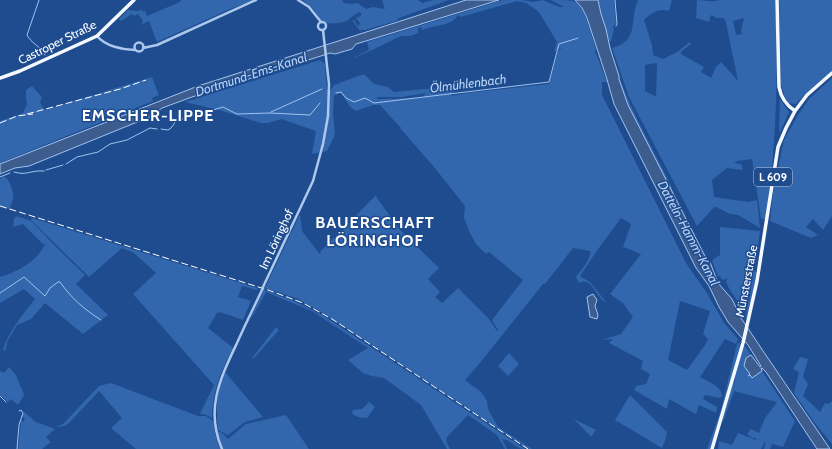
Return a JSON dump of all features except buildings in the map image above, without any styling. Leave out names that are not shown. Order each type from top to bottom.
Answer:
[{"type":"main road","name":"Castroper Straße","points":[[0,78],[20,71],[97,36],[134,0]]},
{"type":"main road","points":[[777,0],[779,87],[782,98],[787,105],[795,111],[807,95],[832,73]]},
{"type":"main road","points":[[787,105],[794,106],[800,104]]},
{"type":"main road","name":"Münsterstraße","points":[[712,449],[743,343],[760,270],[778,147],[795,111]]},
{"type":"street","points":[[97,36],[99,39],[116,47],[134,49],[140,52],[144,48],[157,45],[256,0]]},
{"type":"street","points":[[298,0],[314,12],[320,22],[324,22],[326,24],[326,27],[323,30],[318,28],[320,22]]},
{"type":"street","name":"Im Löringhof","points":[[222,449],[216,431],[215,420],[217,390],[225,368],[313,181],[319,162],[328,116],[329,84],[323,30]]},
{"type":"street","points":[[134,49],[138,43],[142,44],[144,48]]},
{"type":"shaded area","points":[[181,0],[255,0],[230,9],[157,42],[149,21],[141,25],[143,21],[138,14],[134,16],[132,14],[121,21],[119,19],[128,10],[142,10],[143,12],[145,11],[147,16],[180,2]]},
{"type":"shaded area","points":[[303,0],[342,0],[344,3],[358,3],[366,9],[373,7],[385,9],[382,0],[418,0],[422,3],[433,0],[449,0],[399,18],[396,21],[365,30],[361,28],[362,30],[360,31],[352,20],[354,20],[359,26],[360,23],[356,18],[361,16],[361,13],[359,12],[355,14],[346,21],[327,23],[327,25],[321,21],[314,10]]},
{"type":"shaded area","points":[[503,0],[533,2],[543,0],[559,7],[564,7],[551,0],[574,1],[578,4],[582,9],[588,23],[596,49],[594,54],[596,53],[607,82],[602,82],[602,95],[686,263],[707,293],[724,323],[738,339],[736,344],[725,339],[700,377],[717,386],[721,392],[722,396],[720,398],[705,395],[703,399],[717,407],[716,413],[699,405],[696,414],[669,399],[667,409],[634,390],[636,386],[646,384],[650,374],[641,369],[643,361],[609,343],[613,339],[602,340],[621,334],[633,317],[623,303],[610,294],[641,254],[623,247],[631,224],[621,218],[580,276],[591,283],[606,302],[599,297],[591,285],[587,282],[583,281],[579,283],[576,277],[589,258],[590,251],[573,248],[465,380],[480,391],[487,401],[488,409],[498,427],[532,449],[529,449],[325,314],[296,298],[265,288],[300,214],[302,231],[321,254],[320,252],[376,195],[401,231],[439,268],[428,279],[440,292],[435,297],[442,303],[458,288],[489,319],[497,331],[498,330],[492,320],[523,280],[489,252],[486,254],[476,244],[464,218],[465,206],[400,128],[401,127],[380,105],[373,105],[356,111],[351,108],[341,93],[334,95],[334,137],[327,151],[312,154],[316,131],[281,119],[268,123],[261,123],[219,110],[185,102],[320,60],[325,64],[327,90],[330,91],[334,85],[364,74],[374,84],[388,87],[394,92],[456,86],[451,96],[549,84],[558,51],[563,47],[554,52],[557,42],[539,12],[526,3],[517,1],[460,17],[459,15],[451,22],[442,25],[423,30],[421,28],[422,27],[418,28],[418,33],[411,36],[401,36],[347,61],[369,50],[367,42]],"holes":[[[426,93],[422,98],[377,99],[378,97],[402,97]],[[680,301],[710,311],[703,334],[708,339],[687,370],[668,360]]]},
{"type":"shaded area","points":[[598,0],[614,0],[616,24],[613,26],[614,29],[611,41],[609,41],[614,59],[610,48]]},
{"type":"shaded area","points":[[638,0],[672,0],[669,11],[662,10],[655,12],[644,20],[652,45],[653,55],[663,59],[677,52],[690,42],[691,44],[681,52],[681,54],[704,67],[701,72],[711,78],[716,67],[721,62],[738,81],[724,18],[717,18],[711,15],[709,22],[696,18],[697,0],[775,0],[777,55],[776,110],[766,219],[761,219],[752,159],[737,161],[734,163],[741,164],[743,170],[727,168],[712,180],[714,197],[748,202],[757,200],[760,228],[738,215],[730,214],[716,207],[714,207],[697,226],[629,97],[612,48],[621,45],[630,35]],"holes":[[[744,18],[741,30],[742,34],[736,35],[733,21]],[[657,63],[656,96],[655,96],[645,91],[645,65]]]},
{"type":"shaded area","points":[[779,0],[832,0],[832,71],[805,94],[796,104],[789,103],[787,101],[781,85]]},
{"type":"shaded area","points":[[619,76],[632,108],[668,179],[674,196],[628,105]]},
{"type":"shaded area","points":[[152,77],[159,95],[152,98],[153,101],[0,163],[0,121],[23,113],[27,104],[26,90],[32,86],[42,97],[40,102],[44,110]]},
{"type":"shaded area","points":[[832,78],[832,216],[823,230],[813,219],[806,227],[818,235],[811,238],[770,221],[773,192],[784,140],[809,99]]},
{"type":"shaded area","points":[[780,99],[789,112],[780,132],[779,130]]},
{"type":"shaded area","points":[[4,176],[10,183],[13,193],[10,209],[0,206],[0,179]]},
{"type":"shaded area","points":[[16,216],[31,221],[47,237],[45,246],[23,224],[13,227]]},
{"type":"shaded area","points":[[32,218],[257,288],[257,290],[242,286],[238,297],[251,301],[243,320],[220,312],[217,313],[208,328],[233,348],[218,382],[214,398],[212,418],[204,414],[200,414],[214,385],[133,294],[156,273],[134,253],[122,248],[89,277],[31,220]]},
{"type":"shaded area","points":[[720,227],[760,231],[757,253],[751,260],[750,266],[757,273],[746,319],[751,290],[750,289],[744,312],[727,284],[726,281],[728,278],[722,280],[720,276],[718,277],[712,260],[720,255]]},
{"type":"shaded area","points":[[47,238],[85,275],[76,284],[108,315],[83,334],[45,303],[31,319],[17,325],[8,340],[5,351],[3,350],[12,330],[35,299],[24,289],[0,303],[0,277],[22,268],[29,263],[40,252]]},
{"type":"shaded area","points":[[264,290],[294,301],[324,316],[525,449],[519,448],[502,439],[507,449],[505,449],[497,435],[468,415],[447,437],[446,441],[450,449],[447,449],[421,405],[384,378],[363,373],[348,360],[368,348],[312,311],[266,292],[251,317]]},
{"type":"shaded area","points":[[276,327],[279,330],[253,359],[252,358]]},
{"type":"shaded area","points":[[740,342],[740,347],[710,449],[707,449],[721,410],[737,344]]},
{"type":"shaded area","points":[[745,346],[751,355],[746,358],[750,374],[748,376],[750,375],[752,378],[762,371],[795,421],[783,447],[772,444],[770,449],[764,449],[766,441],[765,443],[763,442],[764,444],[761,449],[718,449],[719,441],[732,445],[738,433],[756,440],[756,438],[752,438],[747,434],[751,429],[759,433],[765,418],[777,402],[734,391],[723,422],[722,421],[734,379],[735,389],[735,376],[743,347]]},
{"type":"shaded area","points":[[509,353],[519,364],[508,376],[498,366]]},
{"type":"shaded area","points":[[800,357],[808,359],[803,377],[808,384],[803,396],[820,412],[825,403],[829,404],[832,401],[832,444],[814,422],[794,393],[799,372],[793,369]]},
{"type":"shaded area","points":[[9,367],[16,375],[24,395],[18,405],[11,399],[8,402],[0,395],[0,371],[4,373]]},
{"type":"shaded area","points":[[225,372],[263,417],[245,422],[228,435],[218,430],[217,414],[218,394]]},
{"type":"shaded area","points":[[111,383],[198,416],[206,416],[213,421],[220,449],[136,449],[112,429],[112,427],[122,418],[99,391],[68,424],[56,427],[63,424],[99,386]]},
{"type":"shaded area","points":[[630,395],[667,432],[662,448],[615,420]]},
{"type":"shaded area","points":[[369,402],[375,407],[367,418],[358,417],[352,414],[353,410],[362,409]]},
{"type":"shaded area","points":[[24,412],[36,422],[55,429],[46,437],[51,442],[42,449],[18,449],[21,420],[23,422],[25,419],[22,416]]},
{"type":"shaded area","points":[[286,415],[309,449],[223,449],[218,432],[221,432],[228,439],[246,424]]},
{"type":"shaded area","points":[[574,419],[596,430],[591,437]]},
{"type":"water","name":"Dortmund-Ems-Kanal","points":[[466,0],[499,0],[356,44],[352,49],[335,54],[330,53],[192,97],[162,108],[152,116],[29,166],[15,168],[0,174],[0,164],[198,86]]},
{"type":"water","name":"Datteln-Hamm-Kanal","points":[[575,0],[598,0],[610,48],[628,105],[708,262],[710,262],[718,283],[732,299],[741,318],[830,449],[817,449],[762,368],[762,371],[752,378],[750,375],[748,376],[750,374],[744,366],[746,358],[751,355],[760,367],[761,366],[748,345],[728,322],[709,286],[696,268],[614,104],[587,18],[582,8]]},
{"type":"water","points":[[593,294],[597,300],[595,306],[598,315],[597,319],[590,317],[587,297]]},
{"type":"waterway","points":[[39,0],[27,35],[45,55]]},
{"type":"waterway","name":"Ölmühlenbach","points":[[615,0],[616,26]]},
{"type":"waterway","name":"Ölmühlenbach","points":[[336,93],[341,92],[346,98],[354,102],[365,98],[374,103],[549,82],[559,44],[578,38]]},
{"type":"waterway","name":"Ölmühlenbach","points":[[271,112],[322,89]]},
{"type":"waterway","name":"Ölmühlenbach","points":[[161,129],[168,130],[176,121],[223,107],[237,114],[270,113],[310,115],[320,103]]},
{"type":"waterway","name":"Ölmühlenbach","points":[[66,164],[77,157],[98,152],[110,144],[127,140],[150,128],[157,129]]},
{"type":"waterway","name":"Ölmühlenbach","points":[[46,170],[63,165]]},
{"type":"waterway","name":"Ölmühlenbach","points":[[14,172],[26,173],[44,171]]},
{"type":"waterway","name":"Ölmühlenbach","points":[[0,177],[10,173]]},
{"type":"waterway","points":[[0,293],[24,277],[45,296],[50,288],[60,282],[69,294],[89,312],[101,320]]},
{"type":"waterway","points":[[0,396],[6,402]]},
{"type":"waterway","points":[[17,449],[19,425],[23,413],[21,410],[19,411]]},
{"type":"railway","points":[[27,114],[120,89],[146,80]]},
{"type":"railway","points":[[0,123],[17,116],[33,114]]},
{"type":"railway","points":[[0,206],[268,290],[303,303],[332,319],[528,449]]},
{"type":"district","name":"EMSCHER-LIPPE","points":[[148,115]]},
{"type":"district","name":"BAUERSCHAFT LÖRINGHOF","points":[[375,231]]}]
